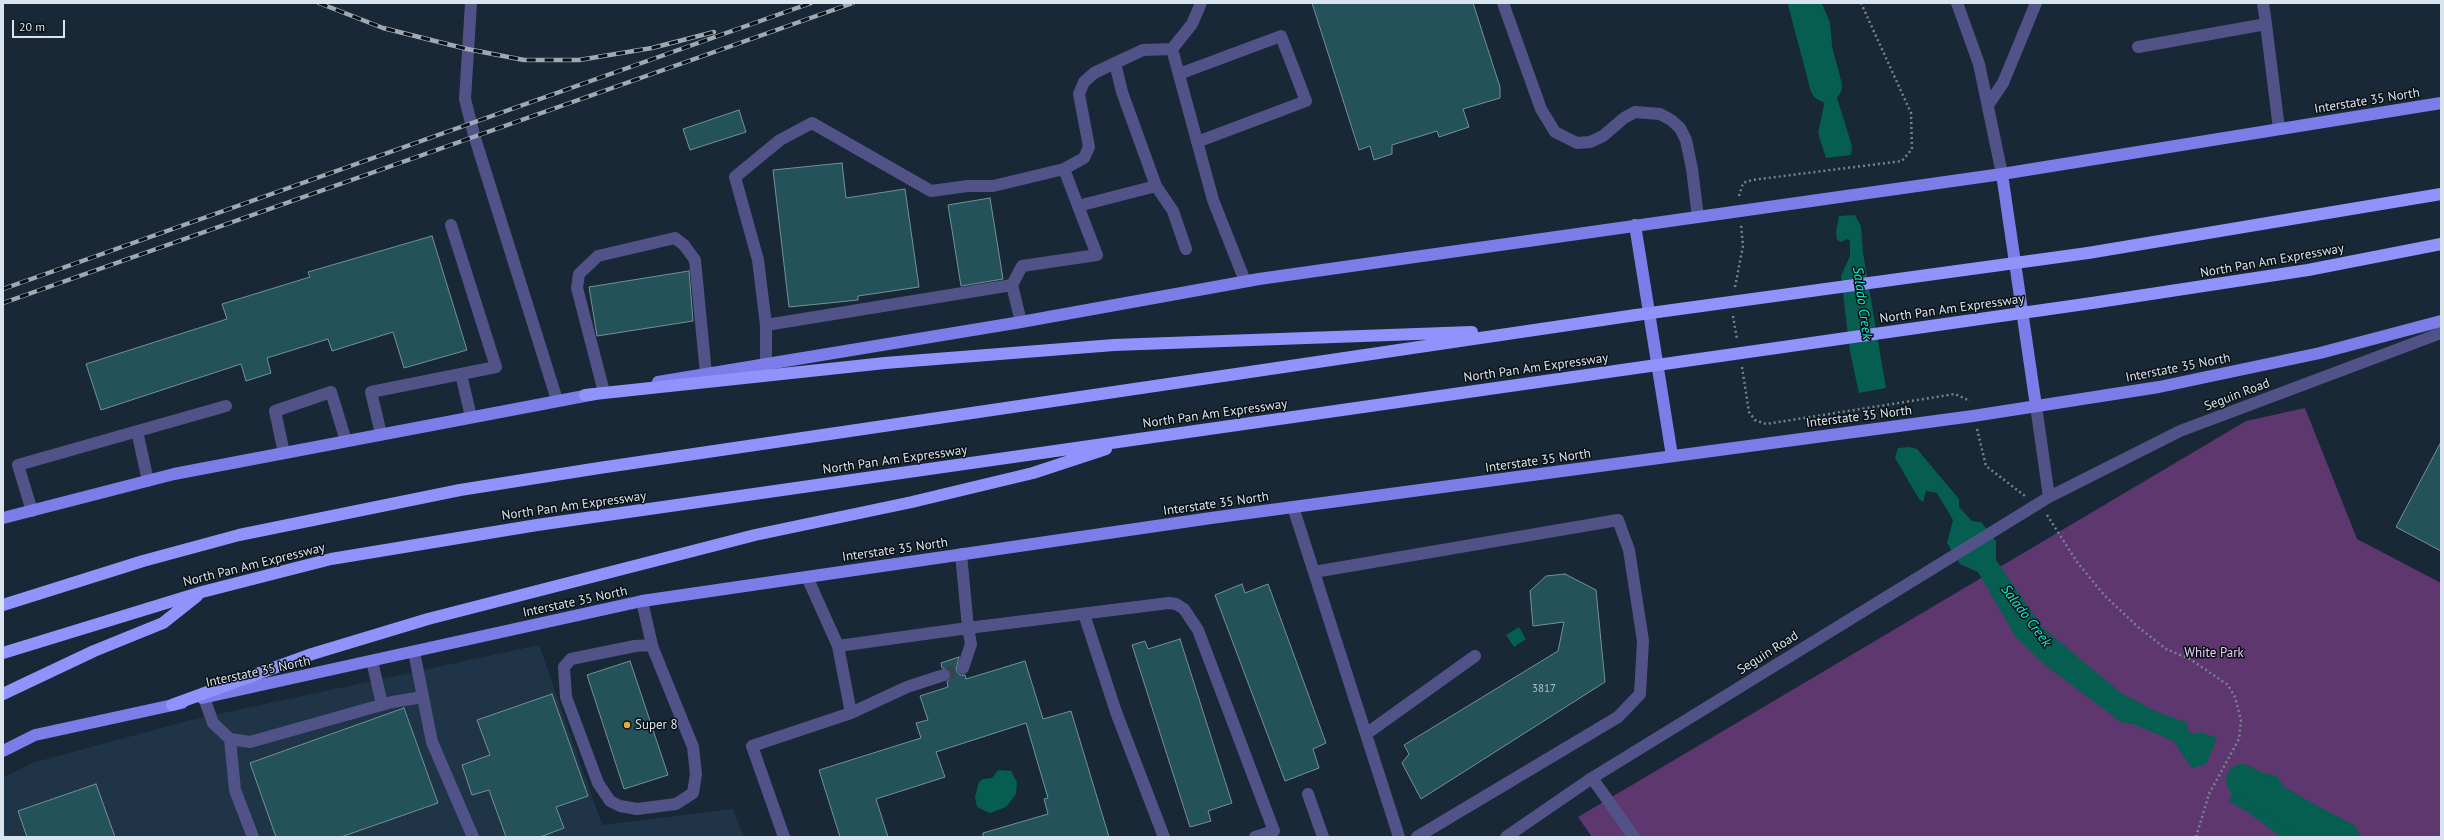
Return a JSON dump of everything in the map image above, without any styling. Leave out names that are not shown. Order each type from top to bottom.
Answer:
[{"type":"highway","points":[[2396,203],[2441,188]]},
{"type":"highway","points":[[3,605],[129,565],[239,534],[460,490],[599,468],[1636,315],[2088,253],[2396,203],[2441,194]]},
{"type":"highway","name":"North Pan Am Expressway","points":[[3,653],[202,592],[330,559],[537,525],[2092,304],[2308,270],[2441,244]]},
{"type":"highway","points":[[585,395],[885,363],[1114,345],[1537,330]]},
{"type":"highway","points":[[172,705],[312,654],[428,620],[755,535],[912,502],[1033,473],[1135,439]]},
{"type":"highway","points":[[3,694],[87,654],[164,623],[202,592]]},
{"type":"main road","name":"Interstate 35 North","points":[[3,518],[148,481],[557,400],[766,363],[1021,322],[1245,281],[2002,174],[2441,103]]},
{"type":"main road","points":[[2002,174],[2036,406]]},
{"type":"main road","points":[[1634,225],[1672,456]]},
{"type":"main road","name":"Interstate 35 North","points":[[3,751],[35,735],[642,601],[1293,507],[1565,472],[2036,406],[2159,387],[2320,353],[2441,321]]},
{"type":"street","points":[[471,3],[466,99],[474,135],[557,400]]},
{"type":"street","points":[[766,363],[766,325],[758,260],[735,177],[780,140],[812,123],[930,191],[968,186],[993,186],[1064,169],[1084,158],[1089,147],[1080,106],[1079,94],[1084,82],[1094,73],[1143,50],[1172,49],[1192,24],[1201,3]]},
{"type":"street","points":[[1503,3],[1541,109],[1555,132],[1577,143],[1590,142],[1603,136],[1624,118],[1635,112],[1660,114],[1680,128],[1686,140],[1692,170],[1698,217]]},
{"type":"street","points":[[1957,3],[1979,64],[2002,174]]},
{"type":"street","points":[[1988,105],[2003,83],[2036,3]]},
{"type":"street","points":[[2263,3],[2279,129]]},
{"type":"street","points":[[2138,47],[2266,24]]},
{"type":"street","points":[[1179,74],[1281,36],[1306,101],[1197,142]]},
{"type":"street","points":[[1172,49],[1213,200],[1245,281]]},
{"type":"street","points":[[1114,63],[1122,92],[1156,186],[1173,211],[1186,248]]},
{"type":"street","points":[[1021,322],[1012,285],[1022,266],[1097,255],[1064,169]]},
{"type":"street","points":[[1078,206],[1156,186]]},
{"type":"street","points":[[381,434],[371,392],[496,367],[451,226]]},
{"type":"street","points":[[604,392],[577,288],[579,274],[598,256],[675,238],[684,245],[695,260],[706,374]]},
{"type":"street","points":[[766,325],[1012,285]]},
{"type":"street","name":"Seguin Road","points":[[1506,837],[1592,778],[2049,497],[2180,431],[2441,333]]},
{"type":"street","points":[[461,374],[471,417]]},
{"type":"street","points":[[284,453],[275,411],[331,392],[346,441]]},
{"type":"street","points":[[32,511],[18,465],[226,406]]},
{"type":"street","points":[[2036,406],[2049,497]]},
{"type":"street","points":[[137,431],[148,481]]},
{"type":"street","points":[[1293,507],[1399,837]]},
{"type":"street","points":[[1314,572],[1618,520],[1629,550],[1643,641],[1640,694],[1618,717],[1417,837]]},
{"type":"street","points":[[961,554],[968,628],[971,644],[963,668]]},
{"type":"street","points":[[807,577],[838,646],[851,713]]},
{"type":"street","points":[[642,601],[652,645],[685,724],[693,748],[696,774],[693,793],[676,804],[637,809],[620,806],[610,801],[598,783],[566,697],[564,667],[571,659],[635,646],[652,645]]},
{"type":"street","points":[[838,646],[1169,603],[1176,604],[1184,609],[1198,630],[1274,831],[1255,837]]},
{"type":"street","points":[[1084,614],[1116,712],[1164,837]]},
{"type":"street","points":[[414,652],[432,742],[473,837]]},
{"type":"street","points":[[1366,734],[1475,656]]},
{"type":"street","points":[[372,661],[382,704]]},
{"type":"street","points":[[784,837],[752,746],[851,713],[907,687],[944,675]]},
{"type":"street","points":[[204,698],[213,723],[230,739],[250,742],[382,704],[423,697]]},
{"type":"street","points":[[230,739],[235,790],[253,837]]},
{"type":"street","points":[[1592,778],[1634,837]]},
{"type":"street","points":[[1308,794],[1323,837]]},
{"type":"path","points":[[1861,3],[1911,113],[1912,149],[1902,161]]},
{"type":"path","points":[[1977,428],[1986,466],[2025,496]]},
{"type":"path","points":[[2049,516],[2077,562],[2104,595],[2138,627],[2166,649],[2190,659],[2228,685],[2236,697],[2241,720],[2239,739],[2209,794],[2196,837]]},
{"type":"shaded area","points":[[539,645],[602,825],[733,809],[744,837],[3,837],[3,778],[32,763],[191,720]]},
{"type":"green space","name":"White Park","points":[[2305,408],[2357,539],[2441,583],[2441,837],[1592,837],[1578,817],[2246,421]]},
{"type":"water","points":[[1803,3],[1822,3],[1830,23],[1837,98],[1852,146],[1851,155],[1826,158],[1818,133],[1824,105],[1813,56],[1817,29]]},
{"type":"water","points":[[1855,215],[1861,226],[1863,253],[1886,388],[1859,393],[1850,352],[1841,276],[1850,256],[1850,241],[1847,239],[1841,242],[1837,240],[1836,232],[1839,216]]},
{"type":"water","points":[[1909,447],[1917,449],[1959,499],[1959,507],[1972,521],[1981,522],[1996,541],[1996,560],[2042,627],[2121,693],[2155,711],[2188,723],[2188,731],[2190,732],[2195,734],[2201,732],[2217,738],[2206,764],[2192,768],[2173,741],[2136,725],[2121,722],[2045,665],[2015,636],[1978,572],[1960,564],[1947,543],[1953,520],[1937,493],[1926,491],[1923,502],[1919,499],[1895,458],[1898,448]]},
{"type":"water","points":[[1519,627],[1526,639],[1514,647],[1506,635]]},
{"type":"water","points":[[998,770],[1011,771],[1017,782],[1016,794],[1006,807],[990,813],[977,807],[975,797],[979,782],[983,779],[992,778]]},
{"type":"water","points":[[2257,771],[2277,776],[2288,793],[2313,803],[2339,827],[2367,837],[2318,837],[2305,831],[2307,837],[2281,837],[2249,813],[2229,801],[2233,789]]},
{"type":"building","points":[[1312,3],[1473,3],[1500,87],[1500,98],[1463,109],[1469,127],[1439,137],[1437,131],[1392,145],[1392,154],[1374,160],[1370,146],[1359,150]]},
{"type":"building","points":[[739,110],[746,132],[690,150],[683,129]]},
{"type":"building","points":[[842,163],[846,198],[905,189],[919,287],[858,296],[858,300],[789,307],[773,170]]},
{"type":"building","points":[[990,198],[1003,279],[961,286],[948,205]]},
{"type":"building","points":[[432,236],[467,350],[404,368],[393,332],[332,351],[328,339],[267,358],[271,373],[246,381],[241,364],[101,410],[86,364],[227,319],[222,304],[310,277],[308,272]]},
{"type":"building","points":[[689,271],[693,321],[597,336],[589,287]]},
{"type":"building","points":[[2441,442],[2441,551],[2396,527]]},
{"type":"building","points":[[1565,574],[1596,590],[1605,682],[1421,799],[1402,763],[1409,754],[1404,745],[1558,651],[1564,622],[1533,626],[1530,591],[1546,576]]},
{"type":"building","points":[[1242,584],[1245,593],[1268,584],[1326,743],[1313,749],[1319,768],[1285,781],[1215,595]]},
{"type":"building","points":[[1180,639],[1232,803],[1208,811],[1211,821],[1190,827],[1132,645],[1145,641],[1148,649]]},
{"type":"building","points":[[959,657],[956,670],[960,675],[965,675],[966,679],[1025,661],[1043,719],[1071,711],[1109,837],[983,837],[983,833],[1048,814],[1044,799],[1048,798],[1026,723],[936,752],[945,777],[876,799],[888,837],[840,837],[819,770],[921,738],[916,723],[928,720],[920,696],[948,687],[947,682],[951,677],[951,673],[949,669],[942,668],[941,663]]},
{"type":"building","name":"Super 8","points":[[630,661],[668,775],[624,789],[587,675]]},
{"type":"building","points":[[552,694],[588,796],[556,807],[564,828],[540,837],[506,837],[489,790],[472,795],[462,765],[490,755],[477,720]]},
{"type":"building","points":[[404,708],[438,803],[341,837],[276,837],[250,763]]},
{"type":"building","points":[[96,784],[115,837],[27,837],[18,811]]},
{"type":"waterway","name":"Salado Creek","points":[[1804,3],[1826,86]]},
{"type":"waterway","name":"Salado Creek","points":[[2242,780],[2307,819],[2343,837]]},
{"type":"tunnel","points":[[944,675],[963,668]]},
{"type":"railway","points":[[319,3],[383,28],[467,49],[524,60],[579,60],[652,48],[714,32]]},
{"type":"railway","points":[[3,289],[811,3]]},
{"type":"railway","points":[[3,303],[853,3]]},
{"type":"place","name":"Super 8","points":[[627,725]]}]
